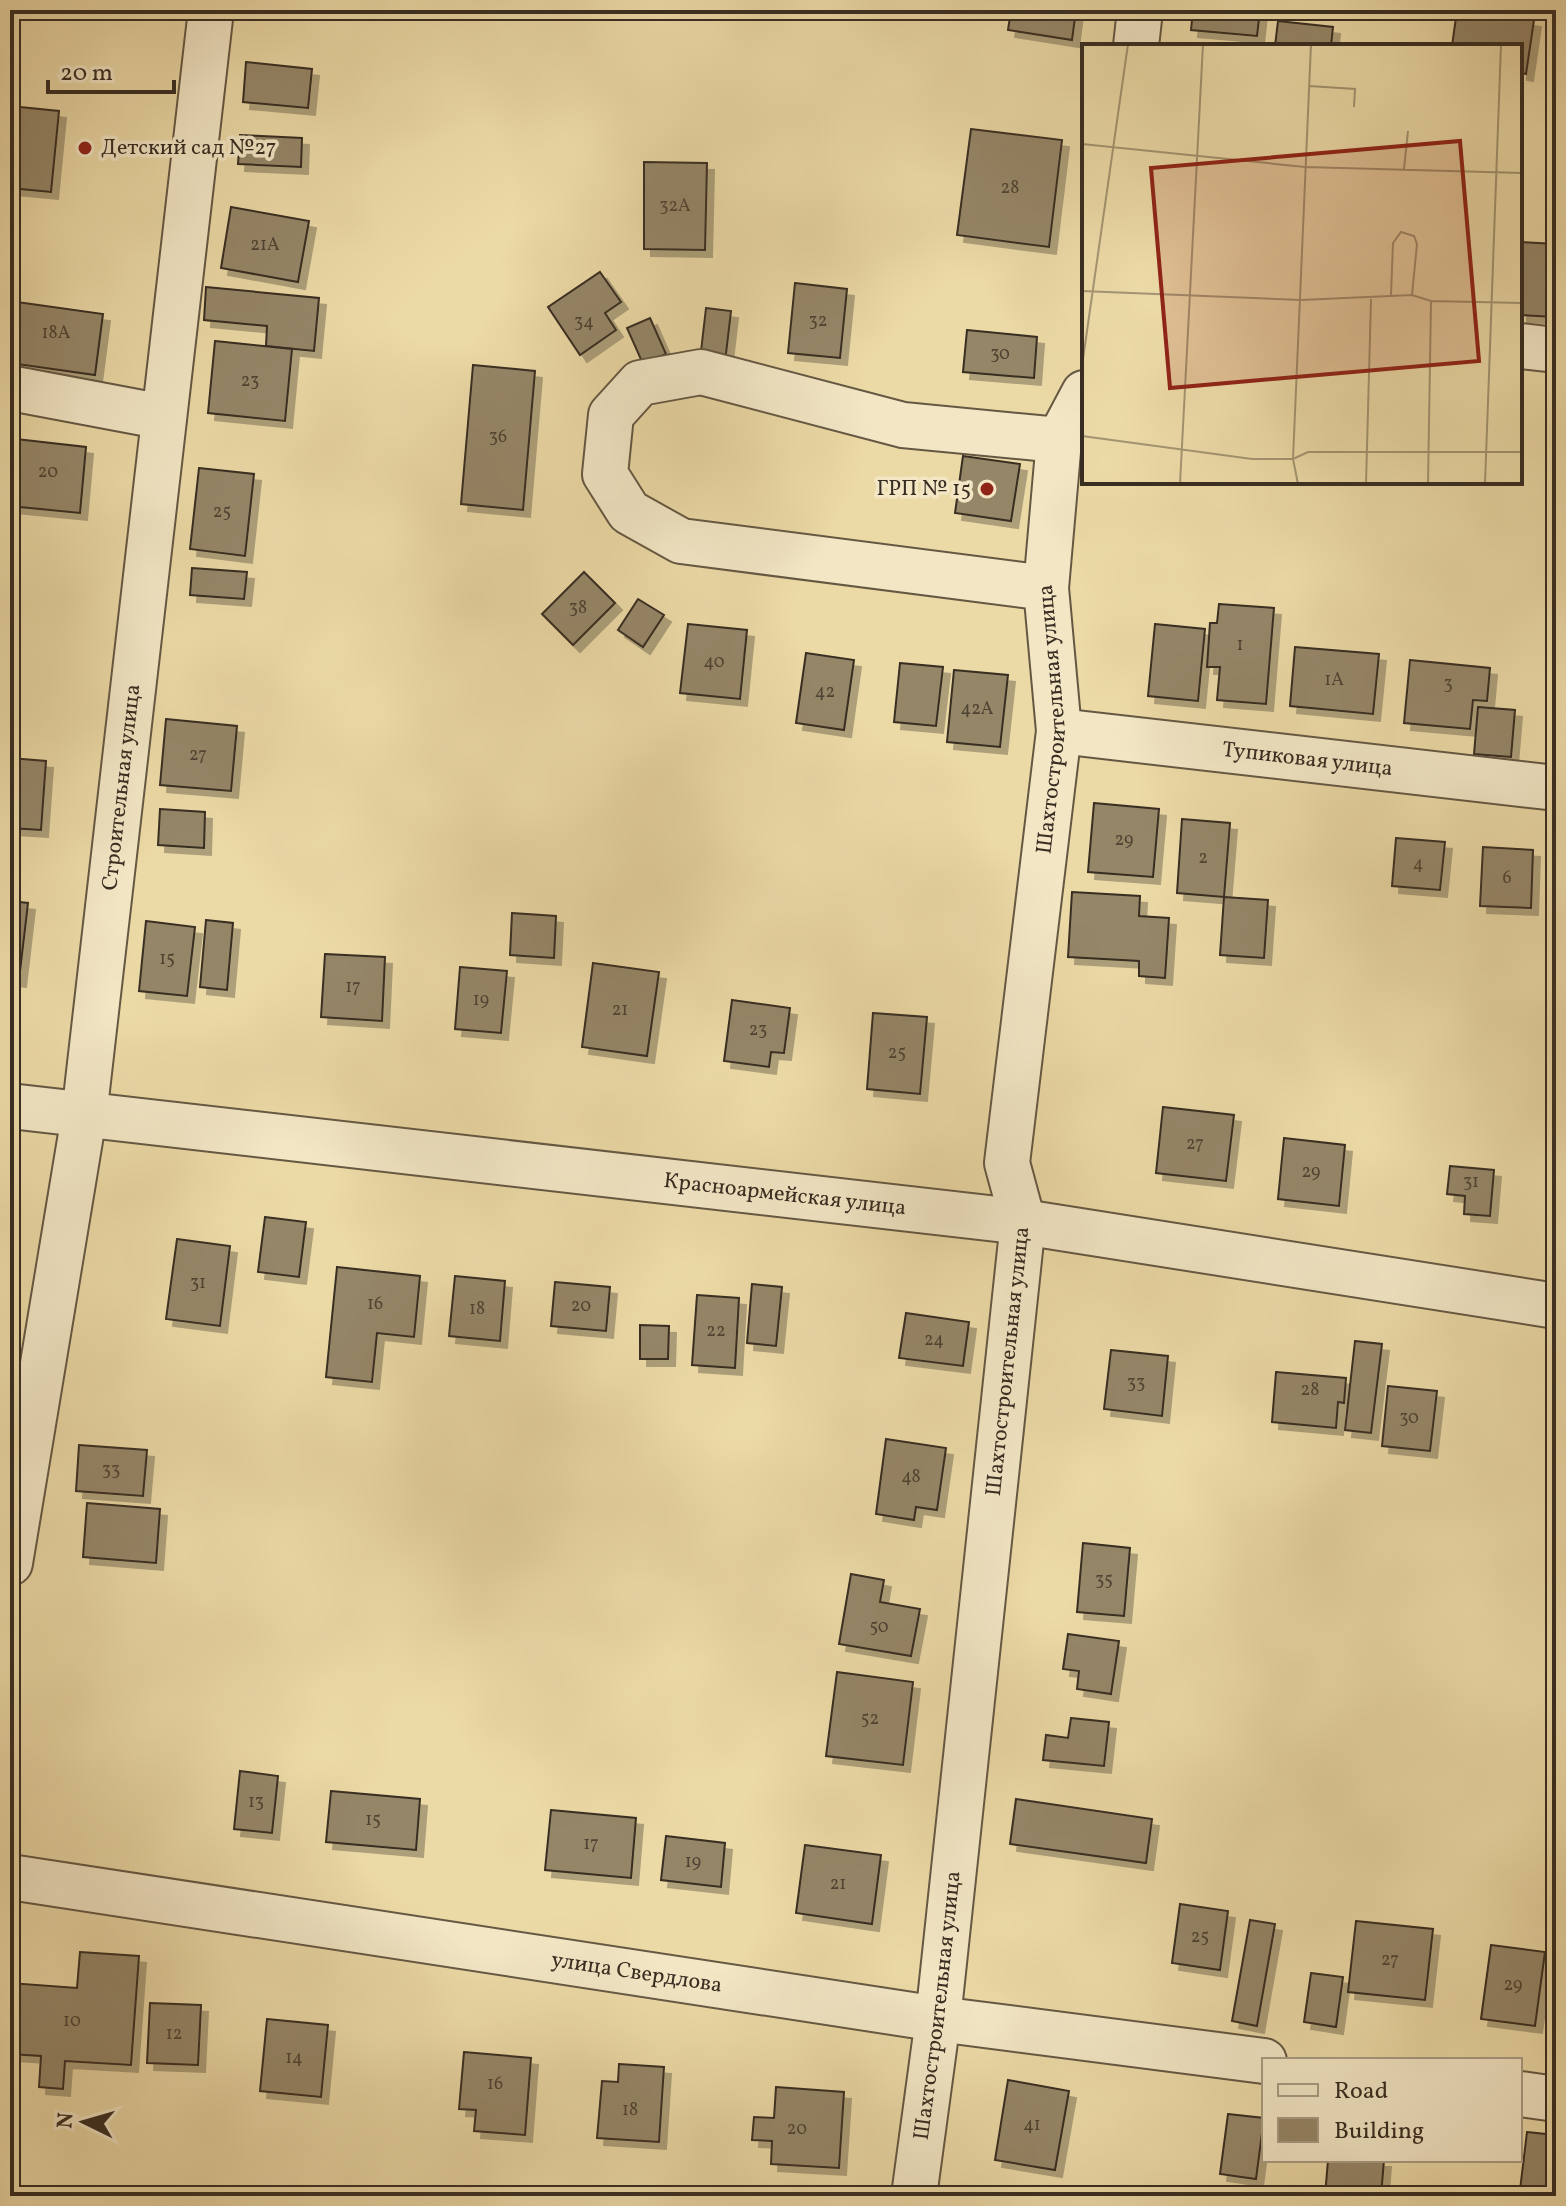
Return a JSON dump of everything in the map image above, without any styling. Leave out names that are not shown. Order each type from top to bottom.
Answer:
[{"type":"street","name":"Строительная улица","points":[[10,1563],[84,1116],[211,10]]},
{"type":"street","points":[[1136,44],[1140,10]]},
{"type":"street","points":[[1522,346],[1556,350]]},
{"type":"street","points":[[1046,588],[681,541],[629,512],[605,474],[611,415],[640,383],[701,372],[903,425],[1059,440]]},
{"type":"street","points":[[10,388],[164,417]]},
{"type":"street","name":"Шахтостроительная улица","points":[[914,2196],[938,2019],[1023,1222],[1007,1163],[1059,731],[1046,588],[1059,440],[1082,397]]},
{"type":"street","name":"Тупиковая улица","points":[[1059,731],[1556,788]]},
{"type":"street","name":"Красноармейская улица","points":[[10,1106],[1023,1222],[1556,1306]]},
{"type":"street","name":"улица Свердлова","points":[[10,1877],[938,2019],[1262,2061]]},
{"type":"street","points":[[1522,2094],[1556,2099]]},
{"type":"building","points":[[1011,10],[1076,10],[1072,40],[1008,30]]},
{"type":"building","points":[[1193,10],[1260,10],[1257,36],[1191,30]]},
{"type":"building","points":[[1457,10],[1509,10],[1508,16],[1534,20],[1526,74],[1522,73],[1522,44],[1452,44]]},
{"type":"building","points":[[1278,21],[1333,27],[1331,44],[1275,44]]},
{"type":"building","points":[[246,62],[312,69],[308,108],[243,102]]},
{"type":"building","points":[[10,106],[59,111],[51,192],[10,188]]},
{"type":"building","points":[[971,129],[1062,140],[1049,247],[957,235]]},
{"type":"building","points":[[240,135],[302,138],[301,167],[238,164]]},
{"type":"building","points":[[644,162],[707,163],[705,250],[644,249]]},
{"type":"building","points":[[231,207],[309,221],[298,282],[221,268]]},
{"type":"building","points":[[1522,242],[1556,244],[1554,317],[1522,315]]},
{"type":"building","points":[[600,272],[621,302],[605,313],[616,330],[580,355],[548,307]]},
{"type":"building","points":[[795,283],[847,289],[840,358],[788,353]]},
{"type":"building","points":[[206,287],[319,298],[314,351],[266,346],[267,326],[204,320]]},
{"type":"building","points":[[17,302],[103,314],[95,375],[10,363]]},
{"type":"building","points":[[706,308],[731,311],[725,362],[700,360]]},
{"type":"building","points":[[650,318],[666,354],[643,364],[627,328]]},
{"type":"building","points":[[967,330],[1037,337],[1034,378],[963,372]]},
{"type":"building","points":[[215,341],[292,349],[285,421],[208,413]]},
{"type":"building","points":[[473,365],[535,371],[523,510],[461,504]]},
{"type":"building","points":[[16,439],[86,447],[80,513],[10,506]]},
{"type":"building","name":"ГРП № 15","points":[[963,456],[1020,464],[1011,521],[955,513]]},
{"type":"building","points":[[199,468],[254,474],[245,556],[190,549]]},
{"type":"building","points":[[192,568],[247,572],[244,599],[190,595]]},
{"type":"building","points":[[584,572],[615,603],[573,645],[542,614]]},
{"type":"building","points":[[638,599],[664,615],[643,647],[618,630]]},
{"type":"building","points":[[1219,604],[1274,608],[1266,704],[1217,700],[1220,667],[1207,667],[1210,623],[1217,623]]},
{"type":"building","points":[[688,624],[747,630],[740,699],[680,693]]},
{"type":"building","points":[[1155,624],[1205,629],[1198,701],[1148,696]]},
{"type":"building","points":[[1295,647],[1379,654],[1373,714],[1290,706]]},
{"type":"building","points":[[806,653],[854,660],[844,730],[796,723]]},
{"type":"building","points":[[1410,660],[1490,668],[1487,701],[1473,700],[1470,729],[1404,723]]},
{"type":"building","points":[[900,663],[943,667],[936,726],[894,722]]},
{"type":"building","points":[[954,670],[1008,675],[1000,747],[947,742]]},
{"type":"building","points":[[1478,707],[1515,710],[1511,757],[1474,754]]},
{"type":"building","points":[[166,719],[237,726],[231,791],[160,785]]},
{"type":"building","points":[[10,758],[46,761],[41,830],[10,828]]},
{"type":"building","points":[[1094,803],[1159,809],[1153,877],[1088,872]]},
{"type":"building","points":[[160,809],[205,812],[204,848],[158,845]]},
{"type":"building","points":[[1182,819],[1230,823],[1224,897],[1177,893]]},
{"type":"building","points":[[1396,838],[1445,842],[1440,890],[1392,886]]},
{"type":"building","points":[[1483,847],[1533,850],[1531,908],[1480,906]]},
{"type":"building","points":[[1072,892],[1140,896],[1139,916],[1169,918],[1165,978],[1139,976],[1139,961],[1068,957]]},
{"type":"building","points":[[1224,897],[1268,900],[1264,958],[1220,955]]},
{"type":"building","points":[[10,901],[28,903],[19,980],[10,979]]},
{"type":"building","points":[[512,913],[556,916],[554,958],[510,955]]},
{"type":"building","points":[[206,920],[233,923],[227,990],[200,987]]},
{"type":"building","points":[[146,921],[195,927],[187,996],[139,991]]},
{"type":"building","points":[[325,954],[385,957],[382,1021],[321,1017]]},
{"type":"building","points":[[593,963],[659,972],[647,1056],[582,1047]]},
{"type":"building","points":[[460,967],[507,971],[501,1033],[455,1029]]},
{"type":"building","points":[[732,1000],[790,1008],[784,1053],[771,1052],[769,1067],[724,1061]]},
{"type":"building","points":[[873,1013],[927,1017],[920,1094],[867,1089]]},
{"type":"building","points":[[1163,1107],[1234,1115],[1226,1181],[1156,1173]]},
{"type":"building","points":[[1284,1138],[1345,1145],[1339,1206],[1278,1199]]},
{"type":"building","points":[[1450,1166],[1494,1170],[1490,1216],[1464,1214],[1465,1196],[1447,1194]]},
{"type":"building","points":[[265,1217],[306,1222],[299,1277],[258,1272]]},
{"type":"building","points":[[177,1239],[230,1246],[220,1326],[166,1319]]},
{"type":"building","points":[[337,1267],[420,1276],[414,1337],[377,1333],[372,1382],[326,1377]]},
{"type":"building","points":[[455,1276],[505,1281],[500,1341],[449,1336]]},
{"type":"building","points":[[555,1282],[610,1287],[606,1331],[551,1326]]},
{"type":"building","points":[[752,1284],[782,1287],[776,1346],[747,1343]]},
{"type":"building","points":[[697,1295],[739,1298],[735,1368],[692,1365]]},
{"type":"building","points":[[906,1313],[969,1322],[963,1366],[899,1358]]},
{"type":"building","points":[[640,1325],[669,1326],[668,1359],[640,1359]]},
{"type":"building","points":[[1355,1341],[1382,1344],[1371,1433],[1345,1430]]},
{"type":"building","points":[[1111,1350],[1168,1356],[1162,1416],[1104,1409]]},
{"type":"building","points":[[1276,1372],[1346,1378],[1344,1403],[1338,1402],[1336,1428],[1272,1422]]},
{"type":"building","points":[[1388,1386],[1437,1391],[1430,1451],[1382,1446]]},
{"type":"building","points":[[886,1439],[946,1448],[937,1510],[916,1507],[914,1520],[876,1514]]},
{"type":"building","points":[[79,1445],[147,1450],[143,1496],[76,1491]]},
{"type":"building","points":[[87,1503],[160,1509],[156,1563],[83,1557]]},
{"type":"building","points":[[1083,1543],[1130,1548],[1124,1616],[1077,1612]]},
{"type":"building","points":[[851,1574],[884,1580],[880,1602],[920,1609],[911,1656],[839,1644]]},
{"type":"building","points":[[1068,1634],[1119,1641],[1111,1694],[1077,1689],[1079,1671],[1063,1669]]},
{"type":"building","points":[[837,1672],[913,1682],[903,1765],[826,1756]]},
{"type":"building","points":[[1071,1718],[1109,1722],[1104,1766],[1043,1760],[1046,1735],[1068,1738]]},
{"type":"building","points":[[240,1771],[278,1776],[272,1833],[234,1829]]},
{"type":"building","points":[[331,1791],[420,1799],[416,1850],[326,1842]]},
{"type":"building","points":[[1016,1799],[1152,1819],[1146,1863],[1010,1844]]},
{"type":"building","points":[[551,1810],[636,1818],[631,1878],[545,1870]]},
{"type":"building","points":[[666,1836],[725,1843],[721,1887],[661,1880]]},
{"type":"building","points":[[805,1845],[881,1855],[872,1924],[796,1913]]},
{"type":"building","points":[[1180,1904],[1228,1911],[1220,1970],[1172,1963]]},
{"type":"building","points":[[1250,1920],[1275,1924],[1257,2026],[1232,2021]]},
{"type":"building","points":[[1356,1921],[1433,1929],[1425,2000],[1348,1992]]},
{"type":"building","points":[[1491,1945],[1545,1952],[1535,2026],[1481,2019]]},
{"type":"building","points":[[80,1952],[139,1956],[131,2065],[65,2061],[63,2089],[39,2087],[41,2056],[10,2054],[10,1983],[77,1988]]},
{"type":"building","points":[[1311,1973],[1343,1977],[1336,2027],[1304,2022]]},
{"type":"building","points":[[150,2003],[201,2005],[198,2065],[147,2063]]},
{"type":"building","points":[[267,2019],[328,2025],[321,2097],[260,2091]]},
{"type":"building","points":[[464,2052],[531,2058],[525,2135],[474,2131],[476,2110],[459,2109]]},
{"type":"building","points":[[619,2064],[664,2067],[659,2142],[597,2138],[602,2081],[618,2082]]},
{"type":"building","points":[[1008,2080],[1069,2091],[1055,2170],[995,2160]]},
{"type":"building","points":[[776,2087],[844,2092],[839,2168],[771,2164],[772,2141],[752,2140],[754,2117],[774,2118]]},
{"type":"building","points":[[1228,2114],[1262,2118],[1256,2179],[1220,2174]]},
{"type":"building","points":[[1527,2132],[1555,2135],[1549,2193],[1520,2190]]},
{"type":"building","points":[[1328,2162],[1384,2162],[1381,2196],[1325,2196]]},
{"type":"place","name":"Детский сад №27","points":[[85,148]]},
{"type":"place","name":"ГРП № 15","points":[[987,489]]}]
